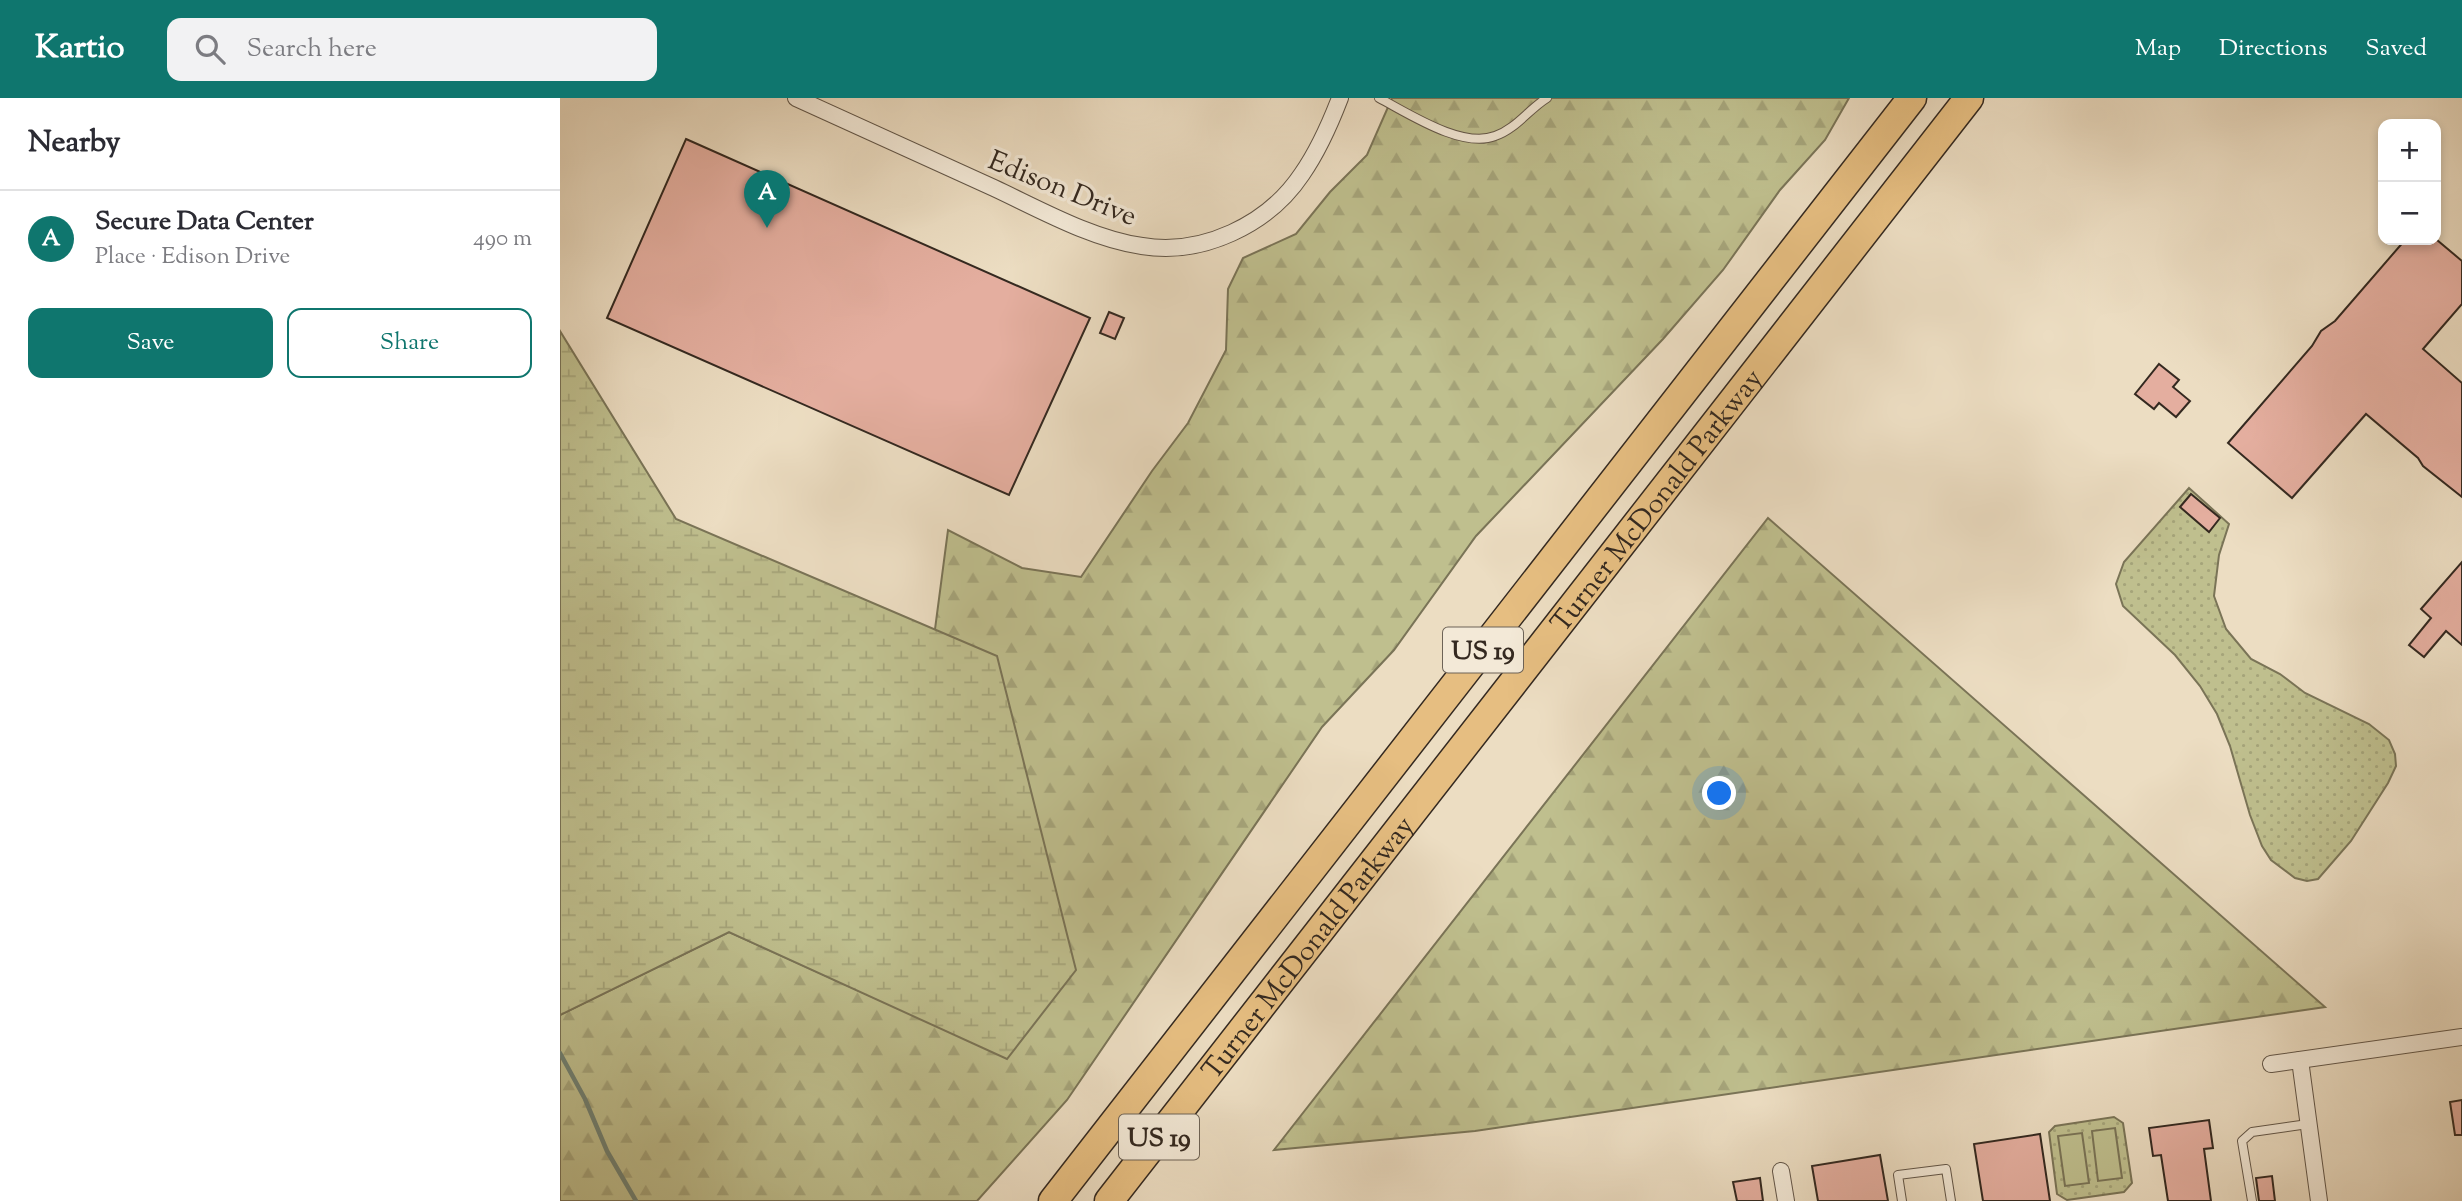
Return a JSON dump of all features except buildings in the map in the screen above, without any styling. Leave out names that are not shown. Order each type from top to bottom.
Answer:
[{"type":"highway","name":"Turner McDonald Parkway","points":[[1053,1201],[1912,98]]},
{"type":"highway","name":"Turner McDonald Parkway","points":[[1109,1201],[1969,98]]},
{"type":"highway","points":[[1134,1201],[1209,1073]]},
{"type":"street","name":"Edison Drive","points":[[796,98],[1082,229],[1142,246],[1190,247],[1231,234],[1274,206],[1302,175],[1333,117],[1340,98]]},
{"type":"street","points":[[2271,1064],[2462,1037]]},
{"type":"street","points":[[2300,1060],[2319,1201]]},
{"type":"street","points":[[1781,1171],[1786,1201]]},
{"type":"lane","points":[[1379,98],[1452,134],[1474,139],[1494,137],[1504,132],[1547,98]]},
{"type":"lane","points":[[2252,1201],[2242,1141],[2252,1132],[2308,1124]]},
{"type":"lane","points":[[1902,1201],[1898,1175],[1946,1169],[1951,1201]]},
{"type":"green space","points":[[1392,98],[1849,98],[1825,140],[1780,190],[1723,270],[1663,339],[1476,536],[1394,650],[1322,727],[1067,1100],[977,1201],[560,1201],[560,1015],[729,932],[886,1003],[948,530],[1022,568],[1081,577],[1152,471],[1188,423],[1226,350],[1228,289],[1243,258],[1296,234],[1330,192],[1367,155]]},
{"type":"green space","points":[[560,331],[676,519],[997,656],[1076,970],[1007,1059],[729,932],[560,1015]]},
{"type":"green space","points":[[2189,488],[2229,524],[2219,555],[2214,596],[2226,629],[2251,659],[2280,674],[2305,693],[2369,724],[2389,740],[2395,754],[2396,766],[2388,783],[2351,841],[2318,879],[2307,881],[2295,878],[2271,860],[2262,846],[2250,815],[2230,746],[2217,714],[2200,686],[2175,655],[2123,606],[2116,584],[2124,562]]},
{"type":"green space","points":[[1768,518],[2325,1007],[1475,1131],[1274,1150]]},
{"type":"green space","points":[[2114,1117],[2123,1123],[2132,1183],[2124,1192],[2067,1200],[2057,1194],[2049,1132],[2055,1126]]},
{"type":"green space","points":[[2115,1128],[2122,1178],[2098,1181],[2092,1131]]},
{"type":"green space","points":[[2082,1133],[2089,1183],[2065,1186],[2058,1136]]},
{"type":"waterway","points":[[560,1053],[585,1099],[607,1151],[636,1201]]},
{"type":"place","name":"Secure Data Center","points":[[767,228]]}]
